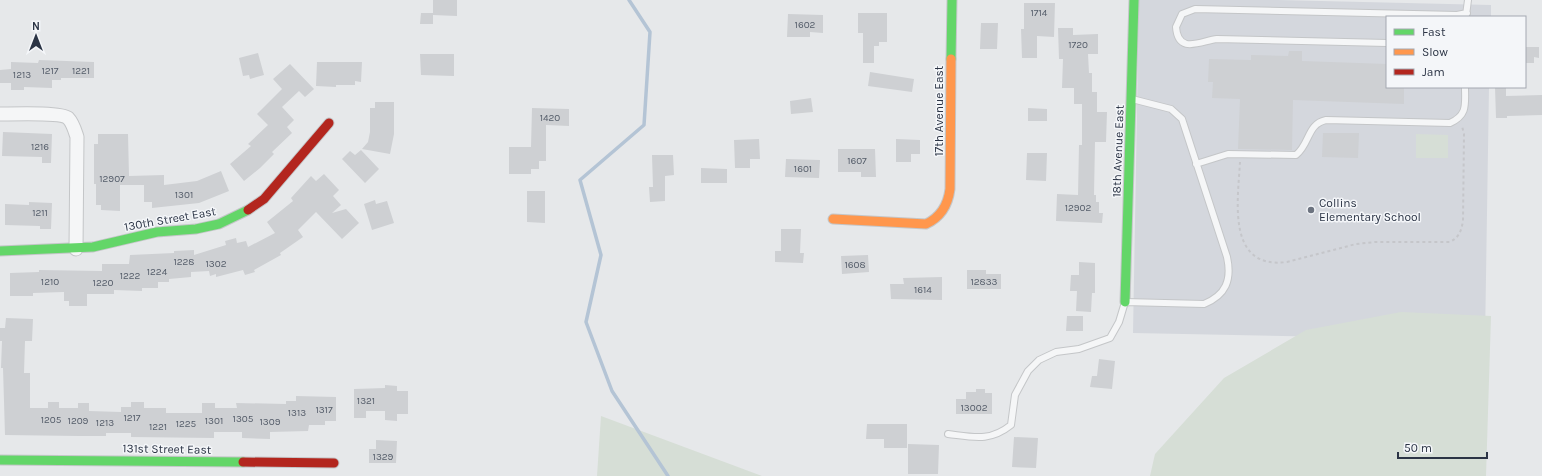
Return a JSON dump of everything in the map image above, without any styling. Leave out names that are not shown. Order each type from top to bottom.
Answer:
[{"type":"street","name":"17th Avenue East","points":[[833,219],[926,224],[937,218],[948,203],[950,197],[952,0]]},
{"type":"street","name":"18th Avenue East","points":[[1125,302],[1134,0]]},
{"type":"street","points":[[0,114],[56,115],[67,117],[72,123],[77,138],[76,249]]},
{"type":"street","name":"130th Street East","points":[[0,251],[76,249],[93,247],[158,232],[209,227],[248,210],[264,199],[329,123]]},
{"type":"street","name":"131st Street East","points":[[0,460],[334,463]]},
{"type":"lane","points":[[1386,43],[1217,39],[1192,45],[1187,44],[1180,38],[1176,27],[1182,14],[1190,10],[1199,9],[1467,15],[1468,0]]},
{"type":"lane","points":[[1196,164],[1228,154],[1296,155],[1305,146],[1313,126],[1326,120],[1438,124],[1450,123],[1459,120],[1465,110],[1466,88]]},
{"type":"lane","points":[[948,434],[988,438],[1003,432],[1011,425],[1015,395],[1028,372],[1040,360],[1056,352],[1079,349],[1110,338],[1119,322],[1125,302],[1204,304],[1216,300],[1222,293],[1228,282],[1229,268],[1182,119],[1178,114],[1163,106],[1131,99]]},
{"type":"path","points":[[1240,155],[1238,228],[1247,248],[1254,255],[1264,260],[1279,263],[1287,262],[1336,248],[1375,242],[1450,242],[1458,237],[1462,230],[1463,221],[1464,134],[1459,120]]},
{"type":"shaded area","name":"Collins Elementary School","points":[[1139,0],[1278,0],[1491,5],[1491,16],[1386,16],[1386,88],[1489,88],[1485,340],[1133,333]]},
{"type":"shaded area","points":[[1416,134],[1448,135],[1448,158],[1416,158]]},
{"type":"shaded area","points":[[1401,312],[1491,316],[1486,476],[1150,476],[1155,454],[1224,378],[1306,330]]},
{"type":"shaded area","points":[[601,416],[762,476],[597,476]]},
{"type":"building","points":[[433,0],[457,0],[457,16],[433,15]]},
{"type":"building","points":[[1024,3],[1055,3],[1054,37],[1037,36],[1037,58],[1022,58],[1021,29],[1024,29]]},
{"type":"building","points":[[421,13],[433,13],[433,24],[420,24]]},
{"type":"building","points":[[858,13],[887,13],[887,42],[879,42],[879,46],[874,46],[874,63],[863,63],[863,33],[858,33]]},
{"type":"building","points":[[788,14],[823,15],[823,33],[810,32],[810,37],[787,37]]},
{"type":"building","points":[[981,23],[998,23],[997,49],[980,49]]},
{"type":"building","points":[[1058,28],[1073,28],[1073,35],[1098,34],[1098,54],[1088,54],[1089,73],[1092,73],[1092,92],[1097,92],[1097,112],[1107,112],[1106,142],[1095,142],[1094,195],[1096,195],[1096,202],[1099,202],[1099,213],[1103,213],[1102,223],[1056,221],[1057,194],[1078,195],[1079,145],[1082,145],[1082,104],[1074,104],[1074,88],[1062,88],[1063,59],[1059,59]]},
{"type":"building","points":[[1526,47],[1539,47],[1539,58],[1534,57],[1534,63],[1526,63]]},
{"type":"building","points":[[1289,51],[1302,51],[1302,61],[1386,64],[1386,88],[1404,88],[1404,104],[1293,100],[1292,150],[1238,149],[1240,99],[1212,98],[1213,82],[1208,82],[1209,59],[1251,60],[1251,55],[1288,56]]},
{"type":"building","points":[[258,53],[264,75],[250,79],[249,75],[243,76],[239,58]]},
{"type":"building","points":[[420,54],[454,54],[454,76],[421,75]]},
{"type":"building","points":[[39,60],[94,62],[94,78],[61,78],[61,80],[52,80],[52,88],[24,87],[24,90],[11,90],[11,83],[0,83],[0,70],[11,69],[11,62],[38,63]]},
{"type":"building","points":[[317,62],[362,62],[361,82],[355,81],[355,85],[336,85],[336,87],[316,86]]},
{"type":"building","points":[[290,64],[314,89],[305,97],[299,91],[282,107],[294,120],[287,127],[292,133],[272,152],[274,154],[260,168],[244,181],[230,164],[251,146],[248,144],[268,125],[257,114],[282,89],[273,79]]},
{"type":"building","points":[[870,72],[914,79],[912,92],[868,86]]},
{"type":"building","points":[[1495,88],[1506,88],[1506,96],[1542,95],[1542,115],[1507,116],[1507,118],[1496,118]]},
{"type":"building","points":[[811,98],[813,112],[791,114],[790,101]]},
{"type":"building","points":[[375,102],[394,102],[394,134],[390,154],[362,149],[368,142],[370,132],[370,108],[375,108]]},
{"type":"building","points":[[532,108],[569,109],[569,126],[546,125],[546,161],[539,161],[539,169],[531,169],[531,174],[509,174],[509,147],[531,147]]},
{"type":"building","points":[[1028,108],[1047,109],[1047,121],[1028,121]]},
{"type":"building","points":[[3,132],[52,134],[51,163],[42,163],[42,157],[2,156]]},
{"type":"building","points":[[1323,133],[1359,133],[1358,158],[1322,157]]},
{"type":"building","points":[[98,134],[128,134],[129,176],[164,175],[164,185],[197,181],[221,171],[229,191],[199,203],[152,208],[152,202],[144,202],[144,185],[120,185],[120,211],[101,210],[101,205],[96,205],[96,184],[94,184],[94,144],[98,144]]},
{"type":"building","points":[[759,139],[760,159],[750,159],[750,168],[735,168],[734,140]]},
{"type":"building","points":[[896,139],[920,140],[920,154],[911,154],[911,162],[896,162]]},
{"type":"building","points":[[838,149],[875,149],[876,177],[861,177],[861,172],[838,172]]},
{"type":"building","points":[[361,150],[379,169],[365,183],[342,159],[350,151],[355,155]]},
{"type":"building","points":[[1027,153],[1047,153],[1046,181],[1026,180]]},
{"type":"building","points":[[652,155],[673,155],[674,175],[665,176],[665,201],[650,202],[649,187],[653,187]]},
{"type":"building","points":[[786,159],[820,160],[819,178],[785,177]]},
{"type":"building","points":[[701,168],[727,169],[727,183],[701,183]]},
{"type":"building","points":[[324,174],[339,190],[333,196],[341,205],[332,213],[346,209],[359,223],[342,239],[316,212],[298,230],[303,237],[280,253],[281,255],[254,270],[255,272],[245,275],[243,270],[216,277],[216,274],[210,276],[209,271],[191,272],[191,277],[169,279],[169,282],[158,282],[158,288],[142,288],[142,291],[114,290],[114,294],[87,294],[87,306],[69,306],[69,301],[64,301],[64,292],[33,293],[33,296],[10,296],[10,273],[39,272],[39,270],[102,271],[102,264],[129,264],[130,255],[174,253],[174,251],[194,250],[194,255],[226,245],[225,241],[236,238],[237,243],[246,241],[248,247],[275,233],[267,222],[293,201],[291,198],[311,176],[316,181]]},
{"type":"building","points":[[527,191],[545,191],[545,223],[527,222]]},
{"type":"building","points":[[375,200],[376,204],[387,201],[394,223],[372,230],[364,204]]},
{"type":"building","points":[[29,202],[52,203],[51,229],[40,229],[40,226],[5,225],[5,204],[29,205]]},
{"type":"building","points":[[781,229],[801,229],[800,253],[804,253],[803,263],[775,262],[775,251],[781,251]]},
{"type":"building","points":[[868,255],[869,272],[842,274],[841,256]]},
{"type":"building","points":[[1079,262],[1095,263],[1095,293],[1092,293],[1091,312],[1076,311],[1077,291],[1070,291],[1071,275],[1079,275]]},
{"type":"building","points":[[967,270],[986,270],[986,274],[1001,274],[1001,289],[967,289]]},
{"type":"building","points":[[942,277],[942,300],[891,299],[890,284],[904,284],[903,278]]},
{"type":"building","points":[[1067,316],[1083,316],[1083,331],[1066,331]]},
{"type":"building","points":[[6,318],[33,319],[32,341],[25,341],[24,373],[30,373],[30,408],[48,408],[48,402],[59,402],[59,408],[78,408],[78,403],[89,403],[89,411],[121,412],[121,407],[131,407],[131,402],[144,402],[144,408],[166,408],[166,413],[202,413],[202,403],[215,403],[215,408],[237,408],[236,403],[286,404],[286,401],[296,401],[296,396],[336,397],[336,421],[325,421],[325,425],[309,425],[308,431],[270,432],[270,439],[242,438],[242,432],[214,432],[214,438],[131,437],[131,433],[106,433],[106,436],[5,435],[3,368],[1,368],[2,341],[0,341],[0,328],[5,328]]},
{"type":"building","points":[[1099,359],[1115,361],[1112,389],[1090,387],[1092,376],[1097,376]]},
{"type":"building","points":[[385,385],[397,386],[397,391],[408,391],[408,414],[397,414],[397,421],[385,420],[385,411],[366,411],[366,418],[354,418],[354,389],[385,388]]},
{"type":"building","points":[[976,389],[985,389],[985,393],[992,393],[992,414],[956,414],[956,399],[966,399],[966,392],[976,392]]},
{"type":"building","points":[[867,424],[907,424],[907,448],[884,448],[884,439],[866,439]]},
{"type":"building","points":[[1014,437],[1038,438],[1036,468],[1012,467]]},
{"type":"building","points":[[376,440],[397,441],[396,463],[369,463],[369,449],[376,449]]},
{"type":"building","points":[[908,444],[939,445],[938,474],[908,474]]},
{"type":"waterway","points":[[629,0],[650,32],[644,125],[580,180],[601,255],[586,322],[612,391],[668,476]]},
{"type":"traffic: fast","points":[[951,59],[952,0]]},
{"type":"traffic: fast","points":[[1125,302],[1134,0]]},
{"type":"traffic: fast","points":[[0,251],[93,247],[157,232],[196,229],[219,224],[248,210]]},
{"type":"traffic: fast","points":[[0,460],[243,462]]},
{"type":"traffic: slow","points":[[833,219],[926,224],[936,218],[943,210],[948,200],[950,189],[951,59]]},
{"type":"traffic: jam","points":[[248,210],[264,199],[329,123]]},
{"type":"traffic: jam","points":[[243,462],[334,463]]},
{"type":"place","name":"Collins Elementary School","points":[[1311,210]]}]
